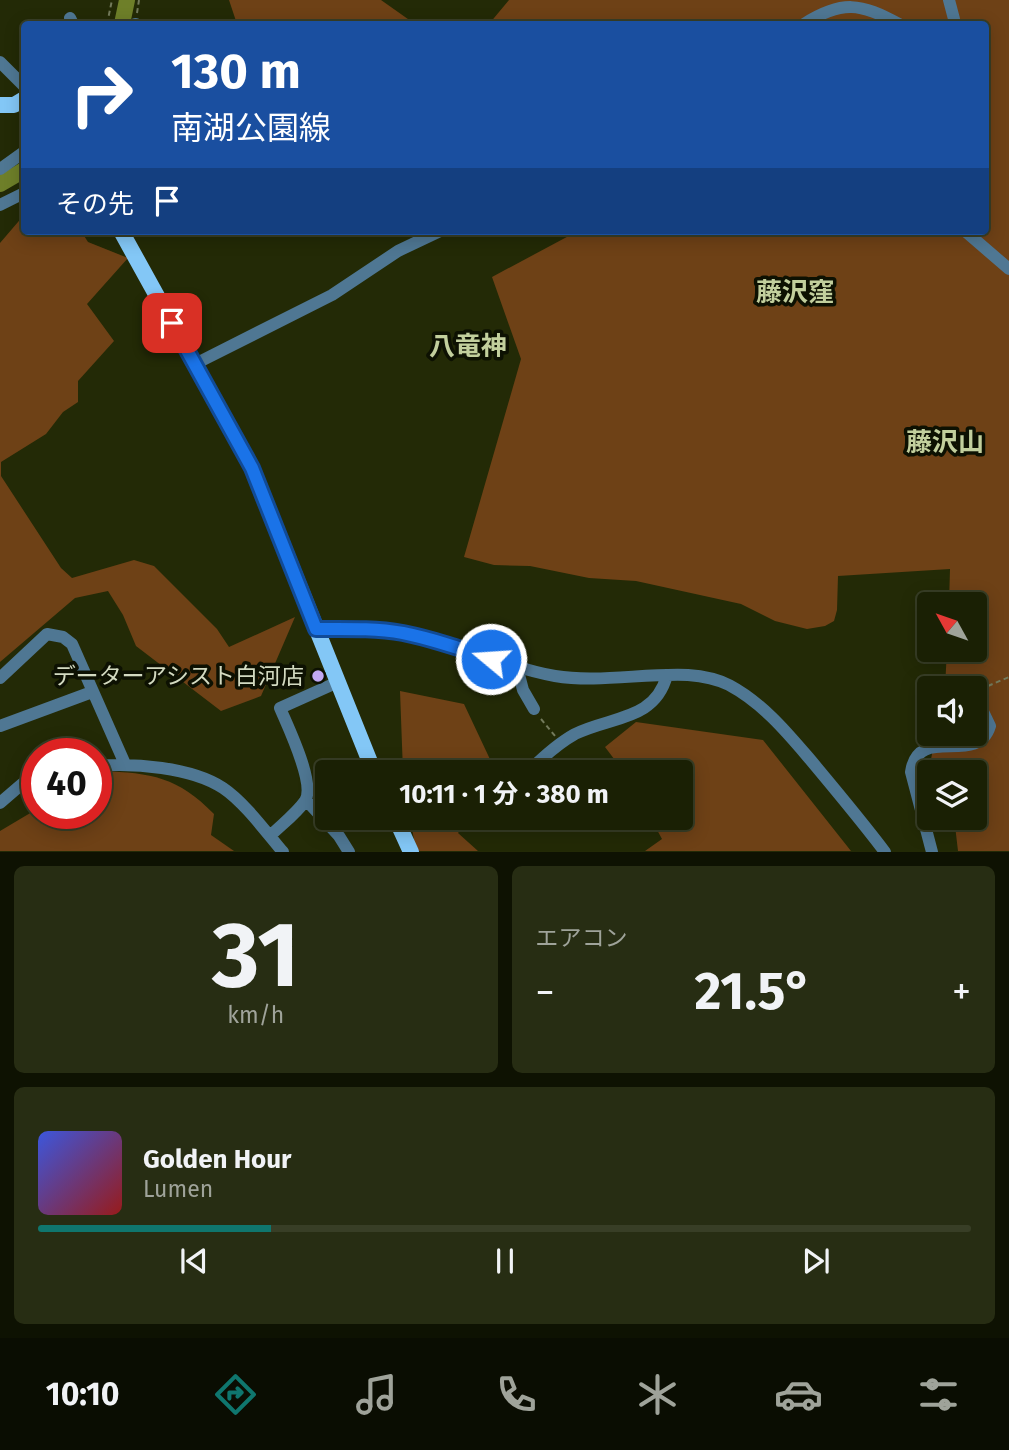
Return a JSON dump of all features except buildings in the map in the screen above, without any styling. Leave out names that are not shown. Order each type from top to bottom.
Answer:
[{"type":"main road","points":[[0,106],[21,100]]},
{"type":"main road","points":[[123,235],[252,468],[369,760]]},
{"type":"main road","points":[[401,830],[411,852]]},
{"type":"street","points":[[949,0],[953,21]]},
{"type":"street","points":[[809,21],[825,12],[849,6],[870,10],[894,21]]},
{"type":"street","points":[[0,62],[21,83]]},
{"type":"street","points":[[0,169],[21,154]]},
{"type":"street","points":[[0,205],[21,194]]},
{"type":"street","points":[[195,364],[332,295],[398,251],[432,235]]},
{"type":"street","points":[[970,235],[1009,269]]},
{"type":"street","points":[[316,629],[367,629],[403,633],[517,667],[558,676],[667,675],[713,679],[728,685],[758,705],[849,804],[885,852]]},
{"type":"street","points":[[0,678],[47,634],[64,637],[72,644],[125,764]]},
{"type":"street","points":[[517,667],[523,690],[534,709]]},
{"type":"street","points":[[541,760],[561,742],[579,732],[650,705],[663,690],[667,675]]},
{"type":"street","points":[[270,836],[306,800],[307,778],[280,708],[338,682]]},
{"type":"street","points":[[0,726],[92,692]]},
{"type":"street","points":[[932,852],[911,772],[913,760],[920,751],[930,748],[966,746]]},
{"type":"street","points":[[112,765],[125,764],[183,774],[223,788],[283,852]]},
{"type":"street","points":[[0,803],[21,785]]},
{"type":"street","points":[[306,800],[339,836],[349,852]]},
{"type":"path","points":[[108,21],[111,0]]},
{"type":"path","points":[[136,21],[139,0]]},
{"type":"path","points":[[987,687],[1009,677]]},
{"type":"path","points":[[534,709],[561,742]]},
{"type":"shaded area","points":[[229,0],[381,0],[411,21],[236,21]]},
{"type":"shaded area","points":[[509,0],[1009,0],[1009,851],[958,851],[956,830],[987,830],[987,760],[931,760],[934,746],[987,746],[987,676],[946,676],[946,662],[987,662],[987,592],[949,592],[950,569],[838,576],[834,621],[825,626],[807,629],[775,621],[741,604],[636,581],[589,578],[530,566],[494,565],[464,557],[521,359],[492,277],[571,235],[989,235],[989,21],[492,21]]},
{"type":"shaded area","points":[[21,218],[21,235],[84,235],[88,242],[128,258],[87,304],[114,341],[78,381],[78,402],[63,412],[46,434],[1,462],[1,476],[61,568],[72,578],[134,560],[154,566],[217,629],[229,647],[295,617],[261,696],[221,711],[136,646],[123,615],[108,591],[75,598],[0,662],[0,243]]},
{"type":"shaded area","points":[[400,691],[464,704],[490,760],[403,760]]},
{"type":"shaded area","points":[[636,722],[763,740],[851,851],[645,851],[662,839],[657,830],[693,830],[693,760],[615,760],[605,747]]},
{"type":"shaded area","points":[[112,772],[135,773],[163,779],[201,802],[214,814],[211,835],[234,851],[0,851],[0,831],[21,819],[21,829],[112,829]]},
{"type":"shaded area","points":[[412,830],[460,830],[458,833],[478,851],[416,851]]},
{"type":"waterway","points":[[123,21],[127,0]]},
{"type":"waterway","points":[[0,184],[21,172]]},
{"type":"place","name":"データーアシスト白河店","points":[[318,676]]},
{"type":"district","name":"藤沢窪","points":[[795,292]]},
{"type":"district","name":"八竜神","points":[[468,346]]},
{"type":"district","name":"藤沢山","points":[[945,442]]},
{"type":"route","points":[[172,323],[252,468],[316,629],[367,629],[403,633],[491,659]]}]
